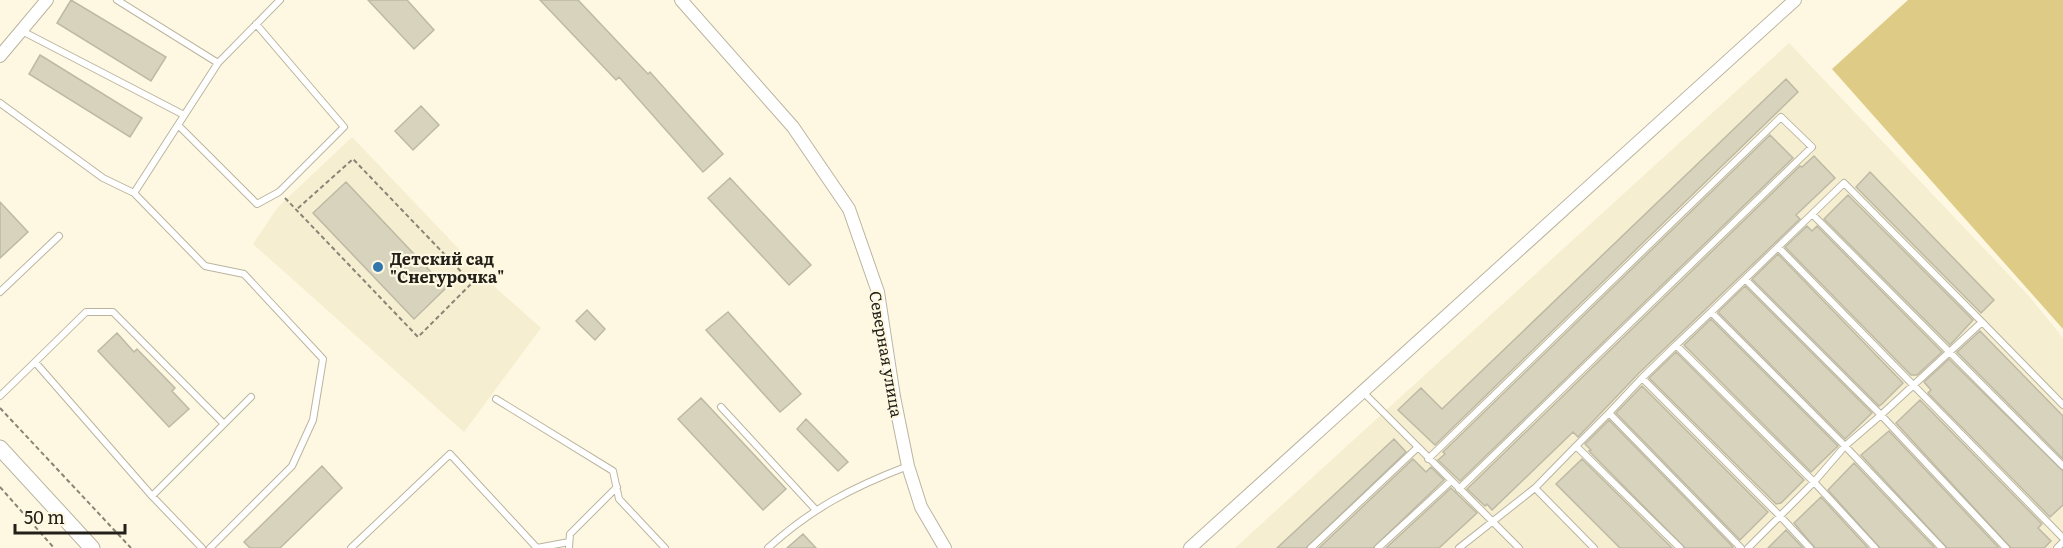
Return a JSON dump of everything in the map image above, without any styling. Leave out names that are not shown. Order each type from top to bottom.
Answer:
[{"type":"street","points":[[0,56],[47,0]]},
{"type":"street","name":"Северная улица","points":[[681,0],[793,127],[849,209],[878,292],[894,397],[908,466],[921,507],[945,548]]},
{"type":"street","points":[[1190,548],[1795,0]]},
{"type":"street","points":[[0,448],[92,548]]},
{"type":"lane","points":[[117,0],[218,63]]},
{"type":"lane","points":[[134,193],[218,63],[280,0]]},
{"type":"lane","points":[[178,125],[257,204],[279,192],[344,127],[256,24]]},
{"type":"lane","points":[[22,31],[184,115]]},
{"type":"lane","points":[[0,103],[103,178],[134,193],[205,266],[244,274],[322,359],[313,420],[292,466],[210,548]]},
{"type":"lane","points":[[1428,459],[1781,117],[1812,147],[1460,489]]},
{"type":"lane","points":[[1459,548],[1491,520],[1535,488],[1642,378],[1844,183],[2063,405]]},
{"type":"lane","points":[[1812,214],[2063,466]]},
{"type":"lane","points":[[0,292],[59,236]]},
{"type":"lane","points":[[1778,247],[1916,385],[2063,540],[2057,548]]},
{"type":"lane","points":[[1745,279],[1881,415],[2006,548]]},
{"type":"lane","points":[[0,396],[86,312],[113,312],[224,424]]},
{"type":"lane","points":[[1711,312],[1845,446],[1942,548]]},
{"type":"lane","points":[[1748,548],[1814,482],[1845,446],[1916,385],[1982,322]]},
{"type":"lane","points":[[1676,345],[1814,482],[1875,548]]},
{"type":"lane","points":[[35,362],[152,496],[202,548]]},
{"type":"lane","points":[[1642,378],[1810,548]]},
{"type":"lane","points":[[1363,392],[1519,548]]},
{"type":"lane","points":[[152,496],[251,397]]},
{"type":"lane","points":[[496,399],[613,471],[619,499],[665,548]]},
{"type":"lane","points":[[721,407],[815,509]]},
{"type":"lane","points":[[1609,413],[1742,548]]},
{"type":"lane","points":[[1576,446],[1680,548]]},
{"type":"lane","points":[[1311,548],[1417,448]]},
{"type":"lane","points":[[351,548],[450,454],[537,548],[569,545],[570,534],[617,487]]},
{"type":"lane","points":[[768,548],[815,509],[861,484],[908,466]]},
{"type":"lane","points":[[1378,548],[1450,481]]},
{"type":"lane","points":[[1535,488],[1594,548]]},
{"type":"path","points":[[279,192],[296,210],[418,337],[472,283],[353,159],[296,210]]},
{"type":"path","points":[[0,408],[131,548]]},
{"type":"path","points":[[0,487],[54,548]]},
{"type":"shaded area","points":[[1908,0],[2063,0],[2063,329],[1832,69]]},
{"type":"shaded area","points":[[1789,43],[2029,296],[2063,338],[2063,548],[1235,548]]},
{"type":"shaded area","name":"Детский сад \"Снегурочка\"","points":[[352,137],[498,290],[541,328],[464,432],[253,244],[278,207]]},
{"type":"building","points":[[71,0],[166,57],[151,81],[57,23]]},
{"type":"building","points":[[368,0],[407,0],[434,30],[414,49]]},
{"type":"building","points":[[540,0],[578,0],[648,74],[650,72],[723,154],[703,172],[619,77],[616,80]]},
{"type":"building","points":[[40,55],[142,118],[130,137],[29,74]]},
{"type":"building","points":[[1786,79],[1798,92],[1435,445],[1398,410],[1421,388],[1442,409]]},
{"type":"building","points":[[421,106],[439,125],[413,150],[395,131]]},
{"type":"building","points":[[1770,135],[1793,158],[1460,481],[1438,460],[1445,454],[1443,452]]},
{"type":"building","points":[[1814,156],[1835,178],[1796,215],[1800,219],[1638,374],[1578,437],[1573,432],[1492,510],[1467,489],[1800,166],[1802,167]]},
{"type":"building","points":[[1870,172],[1994,300],[1981,313],[1856,187]]},
{"type":"building","points":[[730,178],[811,265],[789,285],[708,198]]},
{"type":"building","points":[[346,182],[446,288],[414,319],[313,213]]},
{"type":"building","points":[[1848,195],[1973,320],[1950,345],[1824,219]]},
{"type":"building","points":[[0,202],[28,232],[0,258]]},
{"type":"building","points":[[1807,226],[1812,231],[1817,226],[1942,352],[1917,375],[1911,375],[1785,247]]},
{"type":"building","points":[[1778,254],[1903,383],[1882,404],[1879,406],[1752,279]]},
{"type":"building","points":[[1745,286],[1872,413],[1845,439],[1718,312]]},
{"type":"building","points":[[587,310],[605,329],[595,340],[576,321]]},
{"type":"building","points":[[728,312],[801,394],[780,412],[706,330]]},
{"type":"building","points":[[1711,319],[1838,446],[1811,472],[1684,345]]},
{"type":"building","points":[[1980,331],[2063,416],[2063,459],[1957,352]]},
{"type":"building","points":[[117,333],[134,352],[137,349],[175,388],[172,391],[189,409],[169,427],[98,351]]},
{"type":"building","points":[[1676,352],[1804,480],[1781,503],[1776,504],[1649,378]]},
{"type":"building","points":[[1949,359],[2063,471],[2063,505],[2050,517],[1928,393],[1931,390],[1924,382]]},
{"type":"building","points":[[1642,386],[1768,512],[1740,540],[1616,413]]},
{"type":"building","points":[[701,398],[786,489],[763,510],[678,419]]},
{"type":"building","points":[[1920,400],[2042,524],[2038,528],[2051,541],[2044,548],[2011,548],[1896,423]]},
{"type":"building","points":[[806,419],[848,462],[838,471],[797,429]]},
{"type":"building","points":[[1609,420],[1732,548],[1685,548],[1589,451],[1591,450],[1585,444]]},
{"type":"building","points":[[1889,431],[1999,548],[1947,548],[1861,455]]},
{"type":"building","points":[[1394,439],[1406,452],[1306,548],[1277,548]]},
{"type":"building","points":[[1413,459],[1426,472],[1431,467],[1444,480],[1373,548],[1319,548]]},
{"type":"building","points":[[1582,459],[1672,548],[1620,548],[1556,484]]},
{"type":"building","points":[[1854,463],[1935,548],[1880,548],[1828,490]]},
{"type":"building","points":[[322,466],[342,488],[280,548],[250,548],[244,542]]},
{"type":"building","points":[[1451,488],[1477,513],[1439,548],[1386,548]]},
{"type":"building","points":[[1821,497],[1868,548],[1815,548],[1794,523]]},
{"type":"building","points":[[1786,530],[1803,548],[1768,548]]},
{"type":"building","points":[[803,534],[816,548],[787,548]]},
{"type":"place","name":"Детский сад \"Снегурочка\"","points":[[378,267]]}]
